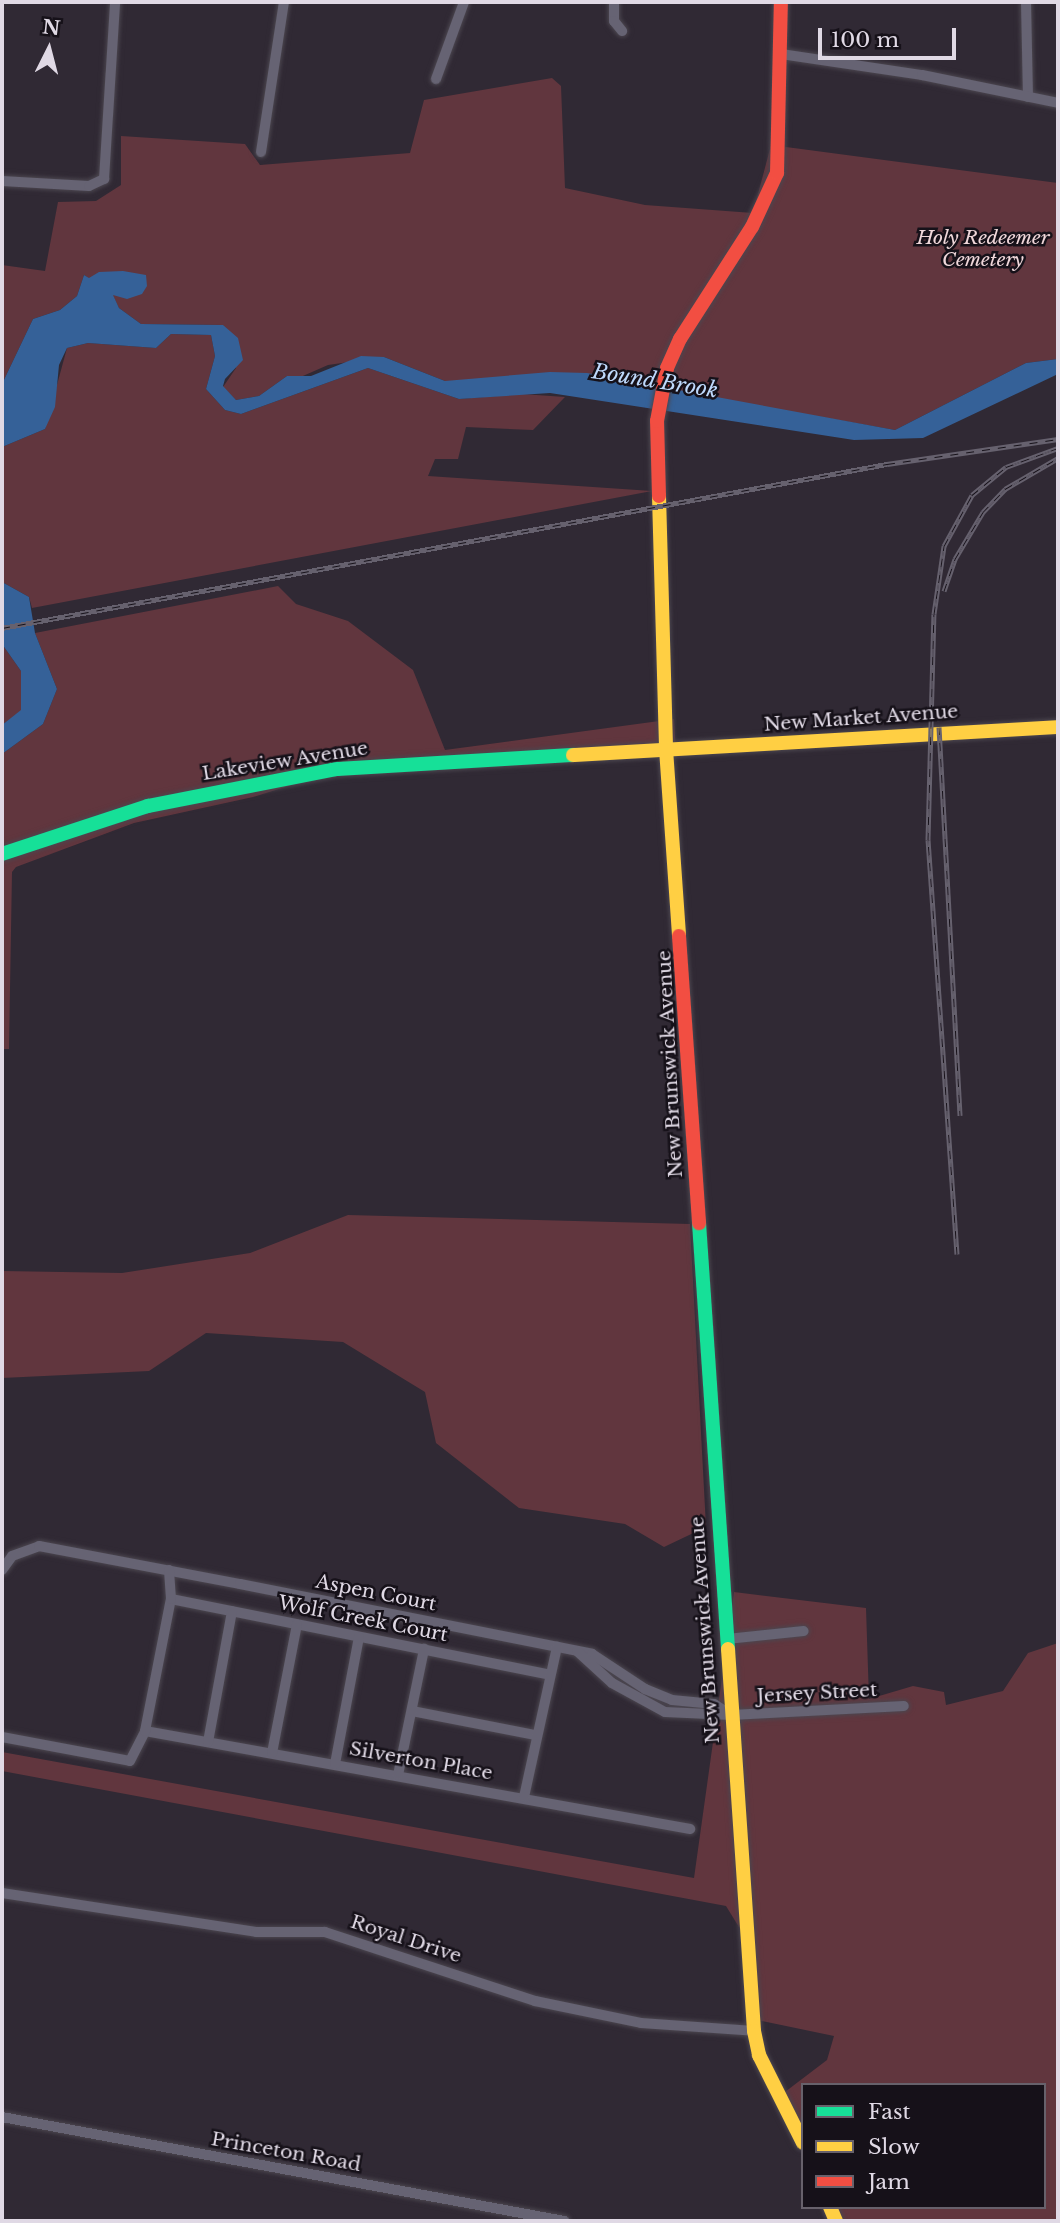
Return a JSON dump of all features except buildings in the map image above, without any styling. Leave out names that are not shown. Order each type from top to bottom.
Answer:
[{"type":"street","points":[[2,181],[99,183],[106,170],[115,2]]},
{"type":"street","points":[[261,152],[284,2]]},
{"type":"street","points":[[436,79],[464,2]]},
{"type":"street","points":[[614,2],[614,21],[622,32]]},
{"type":"street","name":"New Brunswick Avenue","points":[[781,2],[777,173],[752,227],[680,339],[667,368],[657,421],[666,750],[754,2031],[759,2055],[801,2139]]},
{"type":"street","points":[[1026,2],[1028,97]]},
{"type":"street","points":[[781,54],[922,75],[1058,103]]},
{"type":"street","name":"New Market Avenue","points":[[666,750],[1058,727]]},
{"type":"street","name":"Lakeview Avenue","points":[[2,854],[148,806],[336,769],[666,750]]},
{"type":"street","name":"Aspen Court","points":[[2,1570],[12,1556],[39,1546],[169,1570],[592,1654],[645,1689],[672,1700],[714,1704],[731,1714]]},
{"type":"street","points":[[2,1737],[130,1761],[145,1731],[171,1599],[169,1570]]},
{"type":"street","name":"Wolf Creek Court","points":[[171,1599],[548,1674]]},
{"type":"street","points":[[208,1742],[232,1611]]},
{"type":"street","points":[[272,1753],[297,1624]]},
{"type":"street","points":[[727,1639],[804,1631]]},
{"type":"street","points":[[335,1764],[359,1637]]},
{"type":"street","points":[[524,1797],[548,1674],[557,1647]]},
{"type":"street","points":[[398,1775],[424,1649]]},
{"type":"street","name":"Jersey Street","points":[[731,1714],[904,1706]]},
{"type":"street","points":[[412,1710],[536,1735]]},
{"type":"street","name":"Silverton Place","points":[[145,1731],[524,1797],[690,1829]]},
{"type":"street","name":"Royal Drive","points":[[2,1893],[256,1932],[325,1932],[535,2001],[640,2023],[754,2031]]},
{"type":"street","name":"Princeton Road","points":[[2,2117],[564,2221]]},
{"type":"green space","name":"Holy Redeemer Cemetery","points":[[552,78],[561,86],[565,188],[645,205],[753,213],[771,145],[1058,183],[1058,359],[1026,363],[895,430],[787,411],[445,381],[384,357],[328,365],[296,379],[287,376],[259,396],[236,400],[223,387],[236,368],[223,325],[141,324],[119,308],[112,294],[84,275],[77,296],[60,310],[33,319],[2,384],[2,265],[45,271],[58,202],[96,201],[121,185],[121,136],[245,144],[260,165],[410,153],[424,100]]},
{"type":"green space","points":[[171,334],[211,335],[215,356],[206,389],[225,410],[241,414],[368,368],[459,399],[522,394],[565,397],[533,430],[466,427],[458,459],[435,459],[428,476],[652,491],[32,608],[29,597],[2,582],[2,447],[45,429],[67,348],[88,343],[156,348]]},
{"type":"green space","points":[[278,586],[296,604],[348,621],[413,670],[445,750],[674,719],[676,753],[327,774],[253,797],[134,823],[16,867],[12,872],[9,1049],[2,1049],[2,754],[43,724],[57,689],[35,633]]},
{"type":"green space","points":[[2,644],[21,671],[21,711],[2,725]]},
{"type":"green space","points":[[348,1215],[690,1224],[706,1527],[664,1547],[625,1524],[519,1508],[436,1443],[425,1392],[343,1342],[206,1333],[149,1371],[2,1378],[2,1271],[122,1273],[250,1253]]},
{"type":"green space","points":[[734,1592],[866,1608],[869,1699],[913,1686],[944,1692],[946,1705],[1003,1691],[1028,1653],[1058,1643],[1058,2221],[837,2221],[831,2209],[1046,2209],[1046,2083],[801,2083],[801,2146],[777,2098],[827,2060],[834,2036],[752,2019],[750,1945],[726,1906],[2,1771],[2,1752],[694,1878]]},
{"type":"water","points":[[123,271],[146,275],[147,286],[142,294],[127,299],[113,295],[119,308],[141,324],[223,325],[238,338],[243,360],[225,379],[223,386],[236,400],[259,396],[287,376],[311,376],[361,356],[384,357],[445,381],[550,372],[587,373],[895,430],[1026,363],[1058,359],[1058,374],[923,438],[854,440],[550,393],[459,399],[368,368],[241,414],[225,410],[206,389],[215,356],[211,335],[171,334],[156,348],[88,343],[67,348],[59,365],[55,407],[45,429],[2,447],[2,384],[33,319],[60,310],[77,296],[84,275],[89,278],[99,272]]},
{"type":"water","points":[[2,582],[29,597],[35,633],[57,689],[43,724],[2,754],[2,725],[21,710],[21,671],[2,644]]},
{"type":"railway","points":[[2,628],[887,464],[1058,439]]},
{"type":"railway","points":[[957,1254],[928,840],[934,614],[944,546],[972,495],[1006,467],[1058,448]]},
{"type":"railway","points":[[944,591],[955,559],[983,512],[1005,489],[1058,458]]},
{"type":"railway","points":[[939,727],[960,1115]]},
{"type":"traffic: fast","points":[[2,854],[148,806],[336,769],[573,755]]},
{"type":"traffic: fast","points":[[699,1223],[728,1649]]},
{"type":"traffic: slow","points":[[659,496],[666,749],[679,936]]},
{"type":"traffic: slow","points":[[573,755],[1058,727]]},
{"type":"traffic: slow","points":[[728,1649],[754,2031],[759,2055],[801,2139]]},
{"type":"traffic: slow","points":[[831,2209],[836,2221]]},
{"type":"traffic: jam","points":[[659,496],[657,421],[667,368],[680,339],[752,227],[777,173],[781,2]]},
{"type":"traffic: jam","points":[[679,936],[699,1223]]},
{"type":"water label","name":"Bound Brook","points":[[655,381]]}]
